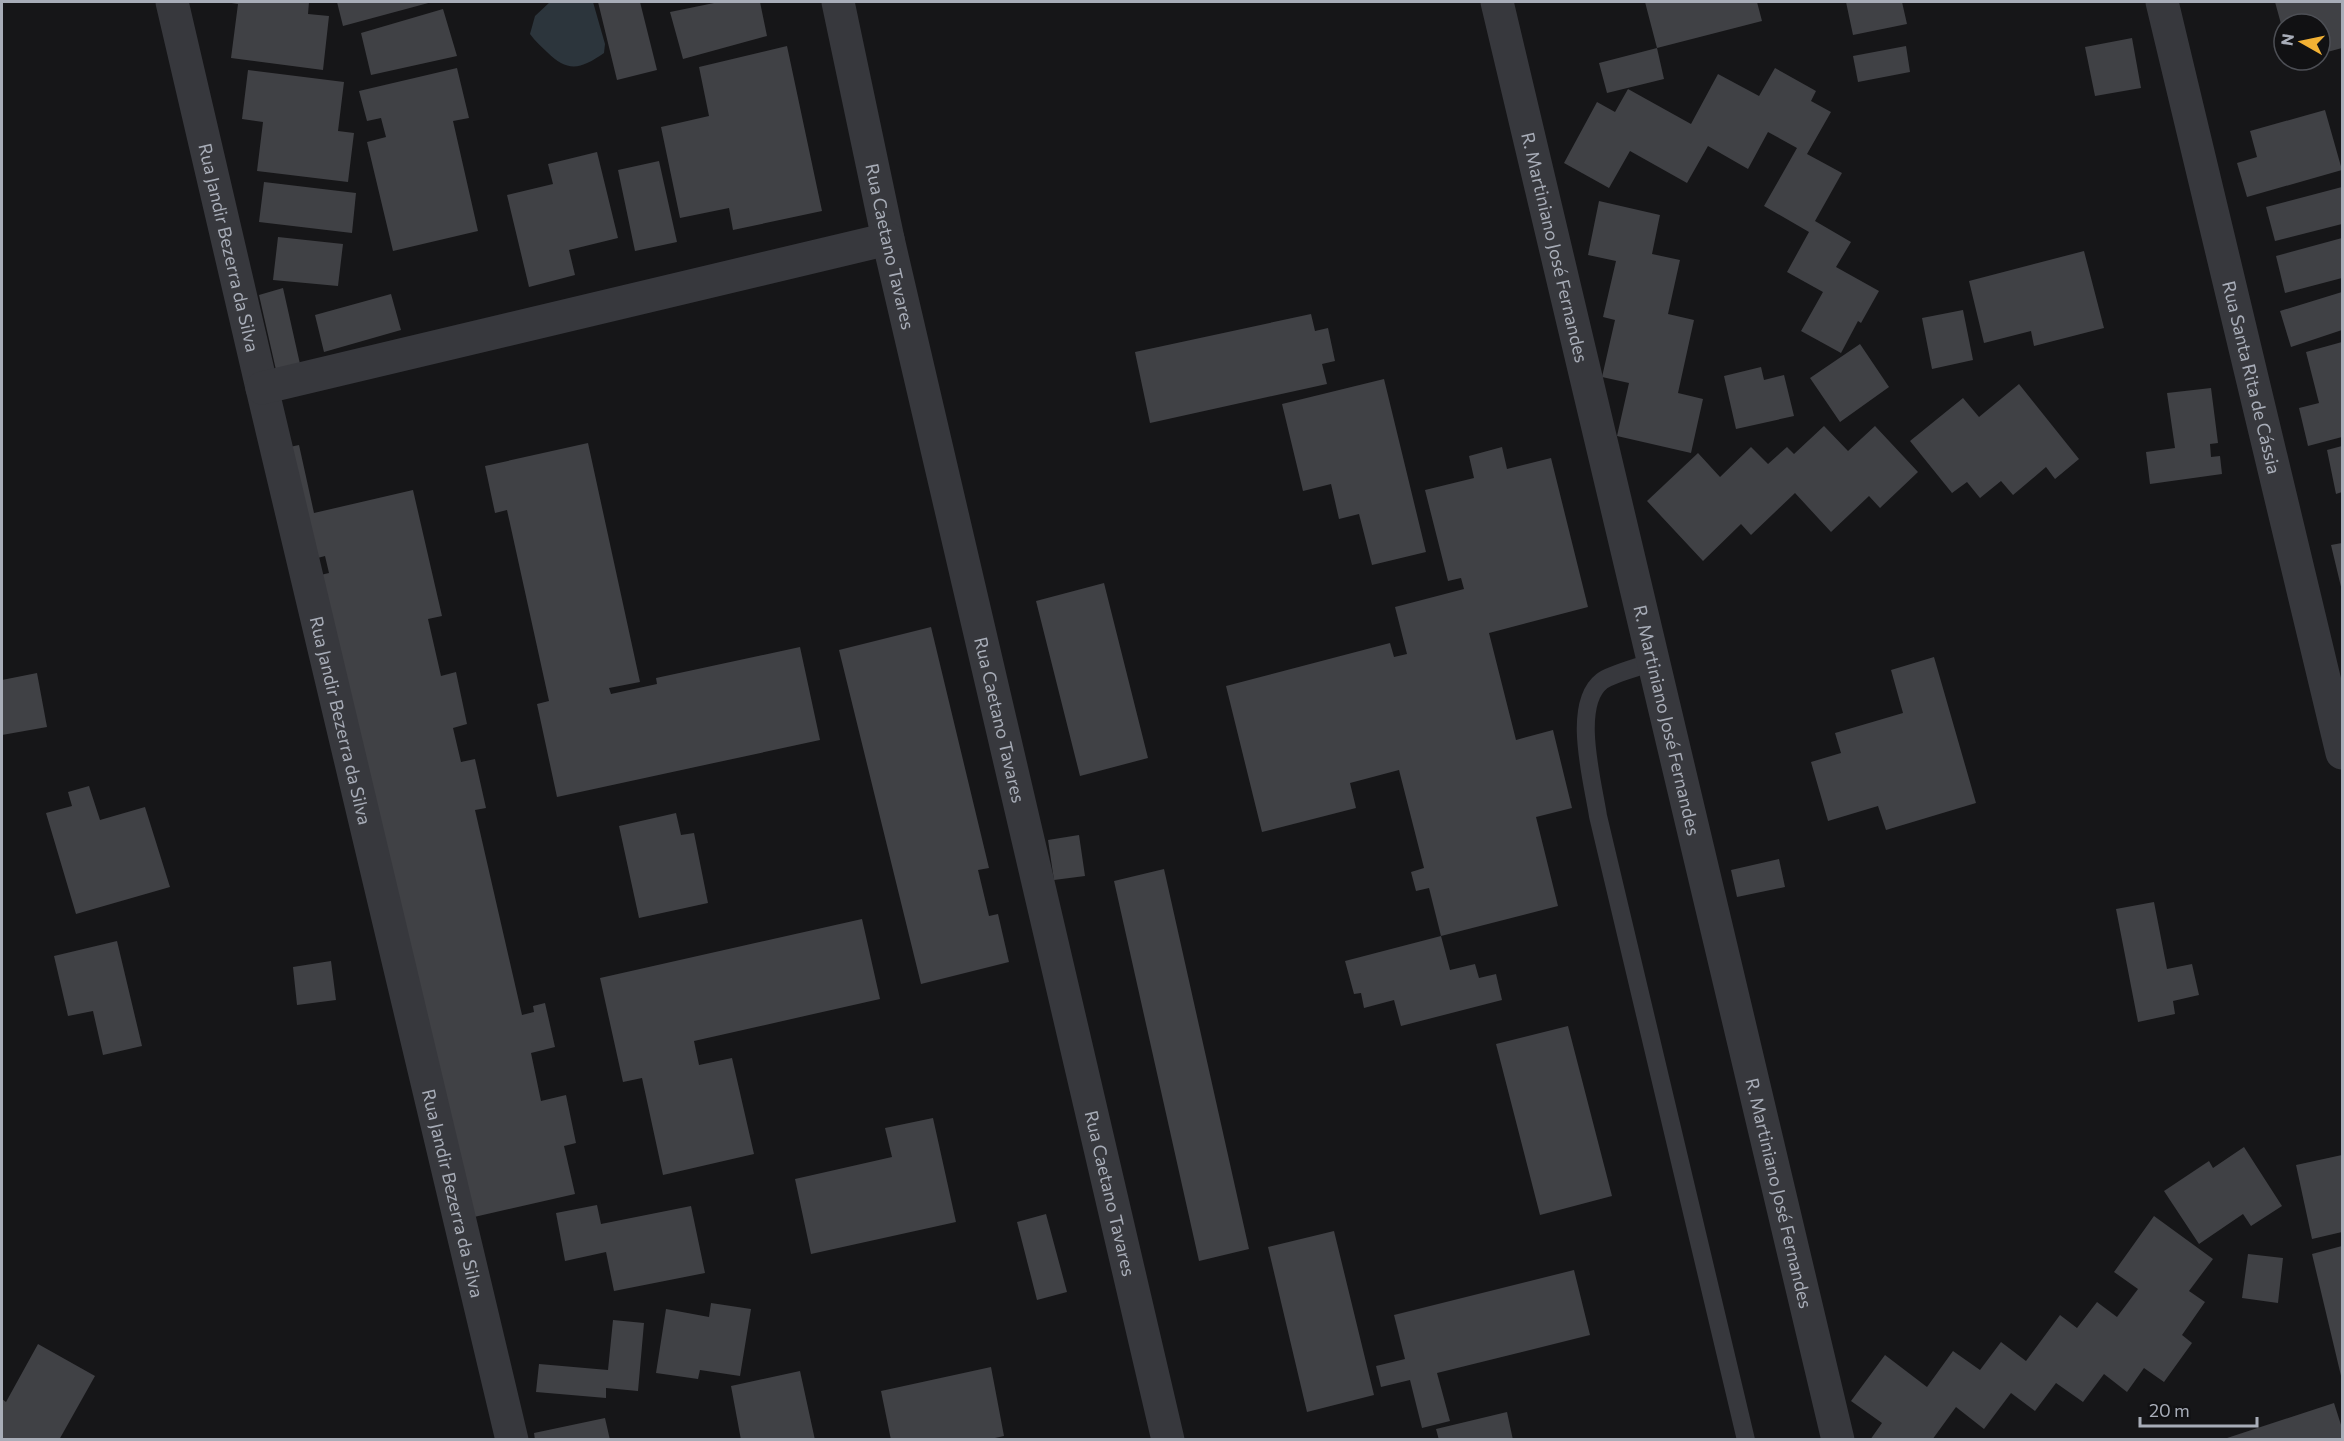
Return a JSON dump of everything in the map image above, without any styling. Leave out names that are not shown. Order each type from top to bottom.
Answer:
[{"type":"street","name":"Rua Jandir Bezerra da Silva","points":[[172,2],[512,1440]]},
{"type":"street","name":"Rua Caetano Tavares","points":[[838,2],[888,239],[1168,1440]]},
{"type":"street","name":"R. Martiniano José Fernandes","points":[[1497,2],[1838,1440]]},
{"type":"street","name":"Rua Santa Rita de Cássia","points":[[2162,2],[2343,753]]},
{"type":"street","points":[[262,388],[888,239]]},
{"type":"lane","points":[[1655,661],[1603,680],[1591,694],[1584,729],[1598,816],[1746,1440]]},
{"type":"shaded area","points":[[550,2],[593,2],[605,44],[604,53],[588,63],[568,66],[547,52],[530,34],[535,16]]},
{"type":"building","points":[[225,2],[309,2],[308,14],[329,16],[323,70],[231,58],[238,4]]},
{"type":"building","points":[[337,2],[432,2],[343,26]]},
{"type":"building","points":[[598,2],[640,2],[657,70],[617,80]]},
{"type":"building","points":[[719,2],[760,2],[767,36],[683,59],[670,12]]},
{"type":"building","points":[[1645,2],[1757,2],[1762,21],[1657,48]]},
{"type":"building","points":[[1846,2],[1902,2],[1907,24],[1853,35]]},
{"type":"building","points":[[2275,2],[2342,2],[2342,48],[2332,51],[2332,12],[2278,12]]},
{"type":"building","points":[[443,9],[457,56],[371,75],[361,33]]},
{"type":"building","points":[[2132,38],[2141,88],[2095,96],[2085,47]]},
{"type":"building","points":[[787,46],[822,211],[733,230],[729,208],[680,218],[661,127],[709,116],[699,67]]},
{"type":"building","points":[[1906,46],[1910,72],[1858,82],[1853,56]]},
{"type":"building","points":[[1657,48],[1664,79],[1607,93],[1599,63]]},
{"type":"building","points":[[457,68],[469,118],[453,121],[478,231],[393,251],[367,142],[386,137],[381,118],[367,121],[359,91]]},
{"type":"building","points":[[1775,68],[1816,91],[1811,101],[1831,112],[1807,154],[1842,173],[1815,221],[1851,242],[1836,267],[1879,291],[1861,323],[1858,321],[1841,353],[1801,331],[1823,292],[1787,272],[1809,232],[1764,206],[1797,148],[1768,132],[1748,169],[1708,146],[1687,183],[1630,151],[1609,188],[1564,163],[1597,102],[1615,112],[1628,89],[1691,124],[1718,74],[1759,96]]},
{"type":"building","points":[[248,70],[344,82],[338,131],[354,133],[348,182],[257,171],[263,122],[242,119]]},
{"type":"building","points":[[2325,110],[2342,170],[2247,197],[2237,163],[2257,157],[2250,131]]},
{"type":"building","points":[[597,152],[618,238],[569,250],[575,275],[529,287],[507,195],[553,184],[548,164]]},
{"type":"building","points":[[659,161],[677,242],[635,251],[618,170]]},
{"type":"building","points":[[264,182],[356,193],[352,233],[259,222]]},
{"type":"building","points":[[2342,187],[2342,224],[2275,241],[2266,207]]},
{"type":"building","points":[[1599,201],[1660,215],[1652,254],[1680,260],[1668,314],[1694,320],[1678,393],[1703,399],[1691,453],[1617,436],[1629,383],[1602,377],[1615,320],[1603,317],[1616,261],[1588,255]]},
{"type":"building","points":[[278,237],[343,244],[338,286],[273,280]]},
{"type":"building","points":[[2342,238],[2342,278],[2285,293],[2276,256]]},
{"type":"building","points":[[2084,251],[2104,328],[2034,346],[2031,331],[1984,343],[1969,281]]},
{"type":"building","points":[[283,288],[300,364],[276,370],[259,295]]},
{"type":"building","points":[[2342,292],[2342,330],[2291,347],[2280,311]]},
{"type":"building","points":[[391,294],[401,330],[324,352],[315,315]]},
{"type":"building","points":[[1963,310],[1973,360],[1932,369],[1922,318]]},
{"type":"building","points":[[1311,314],[1315,331],[1328,328],[1335,361],[1322,364],[1327,384],[1150,423],[1135,352]]},
{"type":"building","points":[[2342,342],[2342,437],[2308,446],[2299,408],[2319,403],[2306,352]]},
{"type":"building","points":[[1860,344],[1889,387],[1840,422],[1810,378]]},
{"type":"building","points":[[1761,367],[1764,380],[1784,375],[1794,416],[1736,429],[1724,376]]},
{"type":"building","points":[[1384,379],[1426,552],[1372,565],[1359,514],[1339,519],[1331,484],[1303,491],[1282,404]]},
{"type":"building","points":[[2019,384],[2079,459],[2055,479],[2046,467],[2013,495],[2001,481],[1980,498],[1967,482],[1952,493],[1910,441],[1963,398],[1979,417]]},
{"type":"building","points":[[2211,388],[2218,443],[2210,444],[2211,457],[2220,456],[2222,474],[2150,484],[2146,452],[2175,448],[2167,393]]},
{"type":"building","points":[[1824,426],[1848,451],[1875,426],[1918,472],[1880,508],[1869,496],[1831,532],[1795,493],[1751,535],[1741,524],[1703,561],[1647,501],[1698,453],[1720,477],[1751,447],[1768,464],[1787,447],[1794,454]]},
{"type":"building","points":[[588,443],[640,682],[609,688],[611,694],[657,684],[656,678],[800,647],[820,740],[557,797],[537,704],[549,701],[507,510],[495,513],[485,466]]},
{"type":"building","points":[[299,445],[314,513],[413,490],[442,616],[428,619],[441,676],[456,672],[467,724],[453,728],[461,762],[475,759],[486,808],[475,810],[522,1015],[534,1012],[533,1006],[545,1003],[555,1047],[531,1053],[541,1101],[566,1095],[576,1143],[564,1146],[575,1194],[461,1220],[316,576],[329,573],[325,556],[310,560],[285,448]]},
{"type":"building","points":[[2342,446],[2342,492],[2336,494],[2327,450]]},
{"type":"building","points":[[1502,447],[1507,469],[1551,458],[1588,607],[1489,633],[1516,740],[1553,730],[1572,808],[1536,817],[1558,906],[1441,936],[1429,888],[1416,891],[1411,872],[1424,868],[1399,770],[1350,783],[1356,808],[1262,832],[1226,686],[1390,643],[1394,657],[1407,654],[1395,607],[1464,589],[1461,578],[1448,581],[1425,490],[1474,478],[1469,456]]},
{"type":"building","points":[[2342,543],[2342,591],[2331,545]]},
{"type":"building","points":[[1104,583],[1148,758],[1080,776],[1036,601]]},
{"type":"building","points":[[931,627],[989,868],[978,870],[989,916],[998,914],[1009,962],[921,984],[839,650]]},
{"type":"building","points":[[1934,657],[1976,803],[1886,830],[1878,806],[1828,821],[1811,762],[1841,753],[1835,733],[1903,713],[1891,670]]},
{"type":"building","points":[[37,673],[47,727],[2,735],[2,680]]},
{"type":"building","points":[[89,786],[100,820],[145,807],[170,887],[76,914],[46,813],[72,806],[68,792]]},
{"type":"building","points":[[676,813],[681,835],[694,833],[708,903],[639,918],[619,826]]},
{"type":"building","points":[[1079,835],[1085,876],[1054,880],[1048,840]]},
{"type":"building","points":[[1779,859],[1785,887],[1737,897],[1731,870]]},
{"type":"building","points":[[1164,869],[1249,1249],[1199,1261],[1114,881]]},
{"type":"building","points":[[2154,902],[2167,969],[2192,964],[2199,995],[2173,1001],[2175,1014],[2138,1022],[2116,909]]},
{"type":"building","points":[[862,919],[880,999],[694,1041],[699,1065],[732,1058],[754,1154],[663,1175],[642,1078],[623,1082],[600,978]]},
{"type":"building","points":[[1441,936],[1450,970],[1475,964],[1479,978],[1496,974],[1502,1000],[1401,1026],[1394,1000],[1364,1008],[1361,993],[1354,994],[1345,961]]},
{"type":"building","points":[[117,941],[142,1046],[103,1055],[93,1011],[68,1016],[54,956]]},
{"type":"building","points":[[331,961],[336,1000],[297,1005],[293,967]]},
{"type":"building","points":[[1568,1026],[1612,1196],[1540,1215],[1496,1044]]},
{"type":"building","points":[[933,1118],[956,1222],[811,1254],[795,1179],[892,1157],[885,1128]]},
{"type":"building","points":[[2244,1147],[2282,1206],[2251,1226],[2243,1214],[2199,1244],[2164,1191],[2209,1161],[2213,1168]]},
{"type":"building","points":[[2342,1155],[2342,1232],[2312,1239],[2296,1165]]},
{"type":"building","points":[[597,1205],[601,1224],[691,1206],[705,1273],[614,1291],[606,1252],[565,1261],[556,1213]]},
{"type":"building","points":[[1046,1214],[1067,1292],[1037,1300],[1017,1222]]},
{"type":"building","points":[[2154,1216],[2213,1259],[2189,1291],[2205,1302],[2182,1335],[2192,1343],[2164,1382],[2144,1368],[2127,1392],[2104,1374],[2083,1402],[2056,1383],[2035,1411],[2011,1393],[1984,1429],[1956,1407],[1932,1440],[1870,1440],[1882,1423],[1851,1401],[1885,1355],[1927,1387],[1953,1351],[1980,1370],[2001,1342],[2026,1361],[2060,1315],[2077,1328],[2097,1302],[2117,1317],[2138,1289],[2114,1272]]},
{"type":"building","points":[[1334,1231],[1374,1395],[1307,1412],[1268,1247]]},
{"type":"building","points":[[2342,1246],[2342,1380],[2312,1254]]},
{"type":"building","points":[[2248,1254],[2283,1258],[2278,1303],[2242,1298]]},
{"type":"building","points":[[1574,1270],[1590,1335],[1437,1373],[1450,1421],[1422,1428],[1410,1380],[1381,1387],[1376,1366],[1405,1359],[1394,1315]]},
{"type":"building","points":[[711,1303],[751,1309],[740,1376],[700,1370],[698,1379],[656,1373],[666,1309],[709,1317]]},
{"type":"building","points":[[613,1320],[644,1323],[638,1391],[606,1388],[606,1398],[536,1392],[539,1364],[608,1370]]},
{"type":"building","points":[[38,1344],[95,1376],[59,1440],[2,1440],[2,1399],[6,1402]]},
{"type":"building","points":[[991,1367],[1004,1436],[986,1440],[891,1440],[881,1391]]},
{"type":"building","points":[[800,1371],[815,1440],[741,1440],[731,1386]]},
{"type":"building","points":[[2334,1403],[2342,1428],[2342,1440],[2221,1440]]},
{"type":"building","points":[[1507,1412],[1513,1440],[1439,1440],[1436,1429]]},
{"type":"building","points":[[605,1418],[610,1440],[535,1440],[534,1433]]}]
